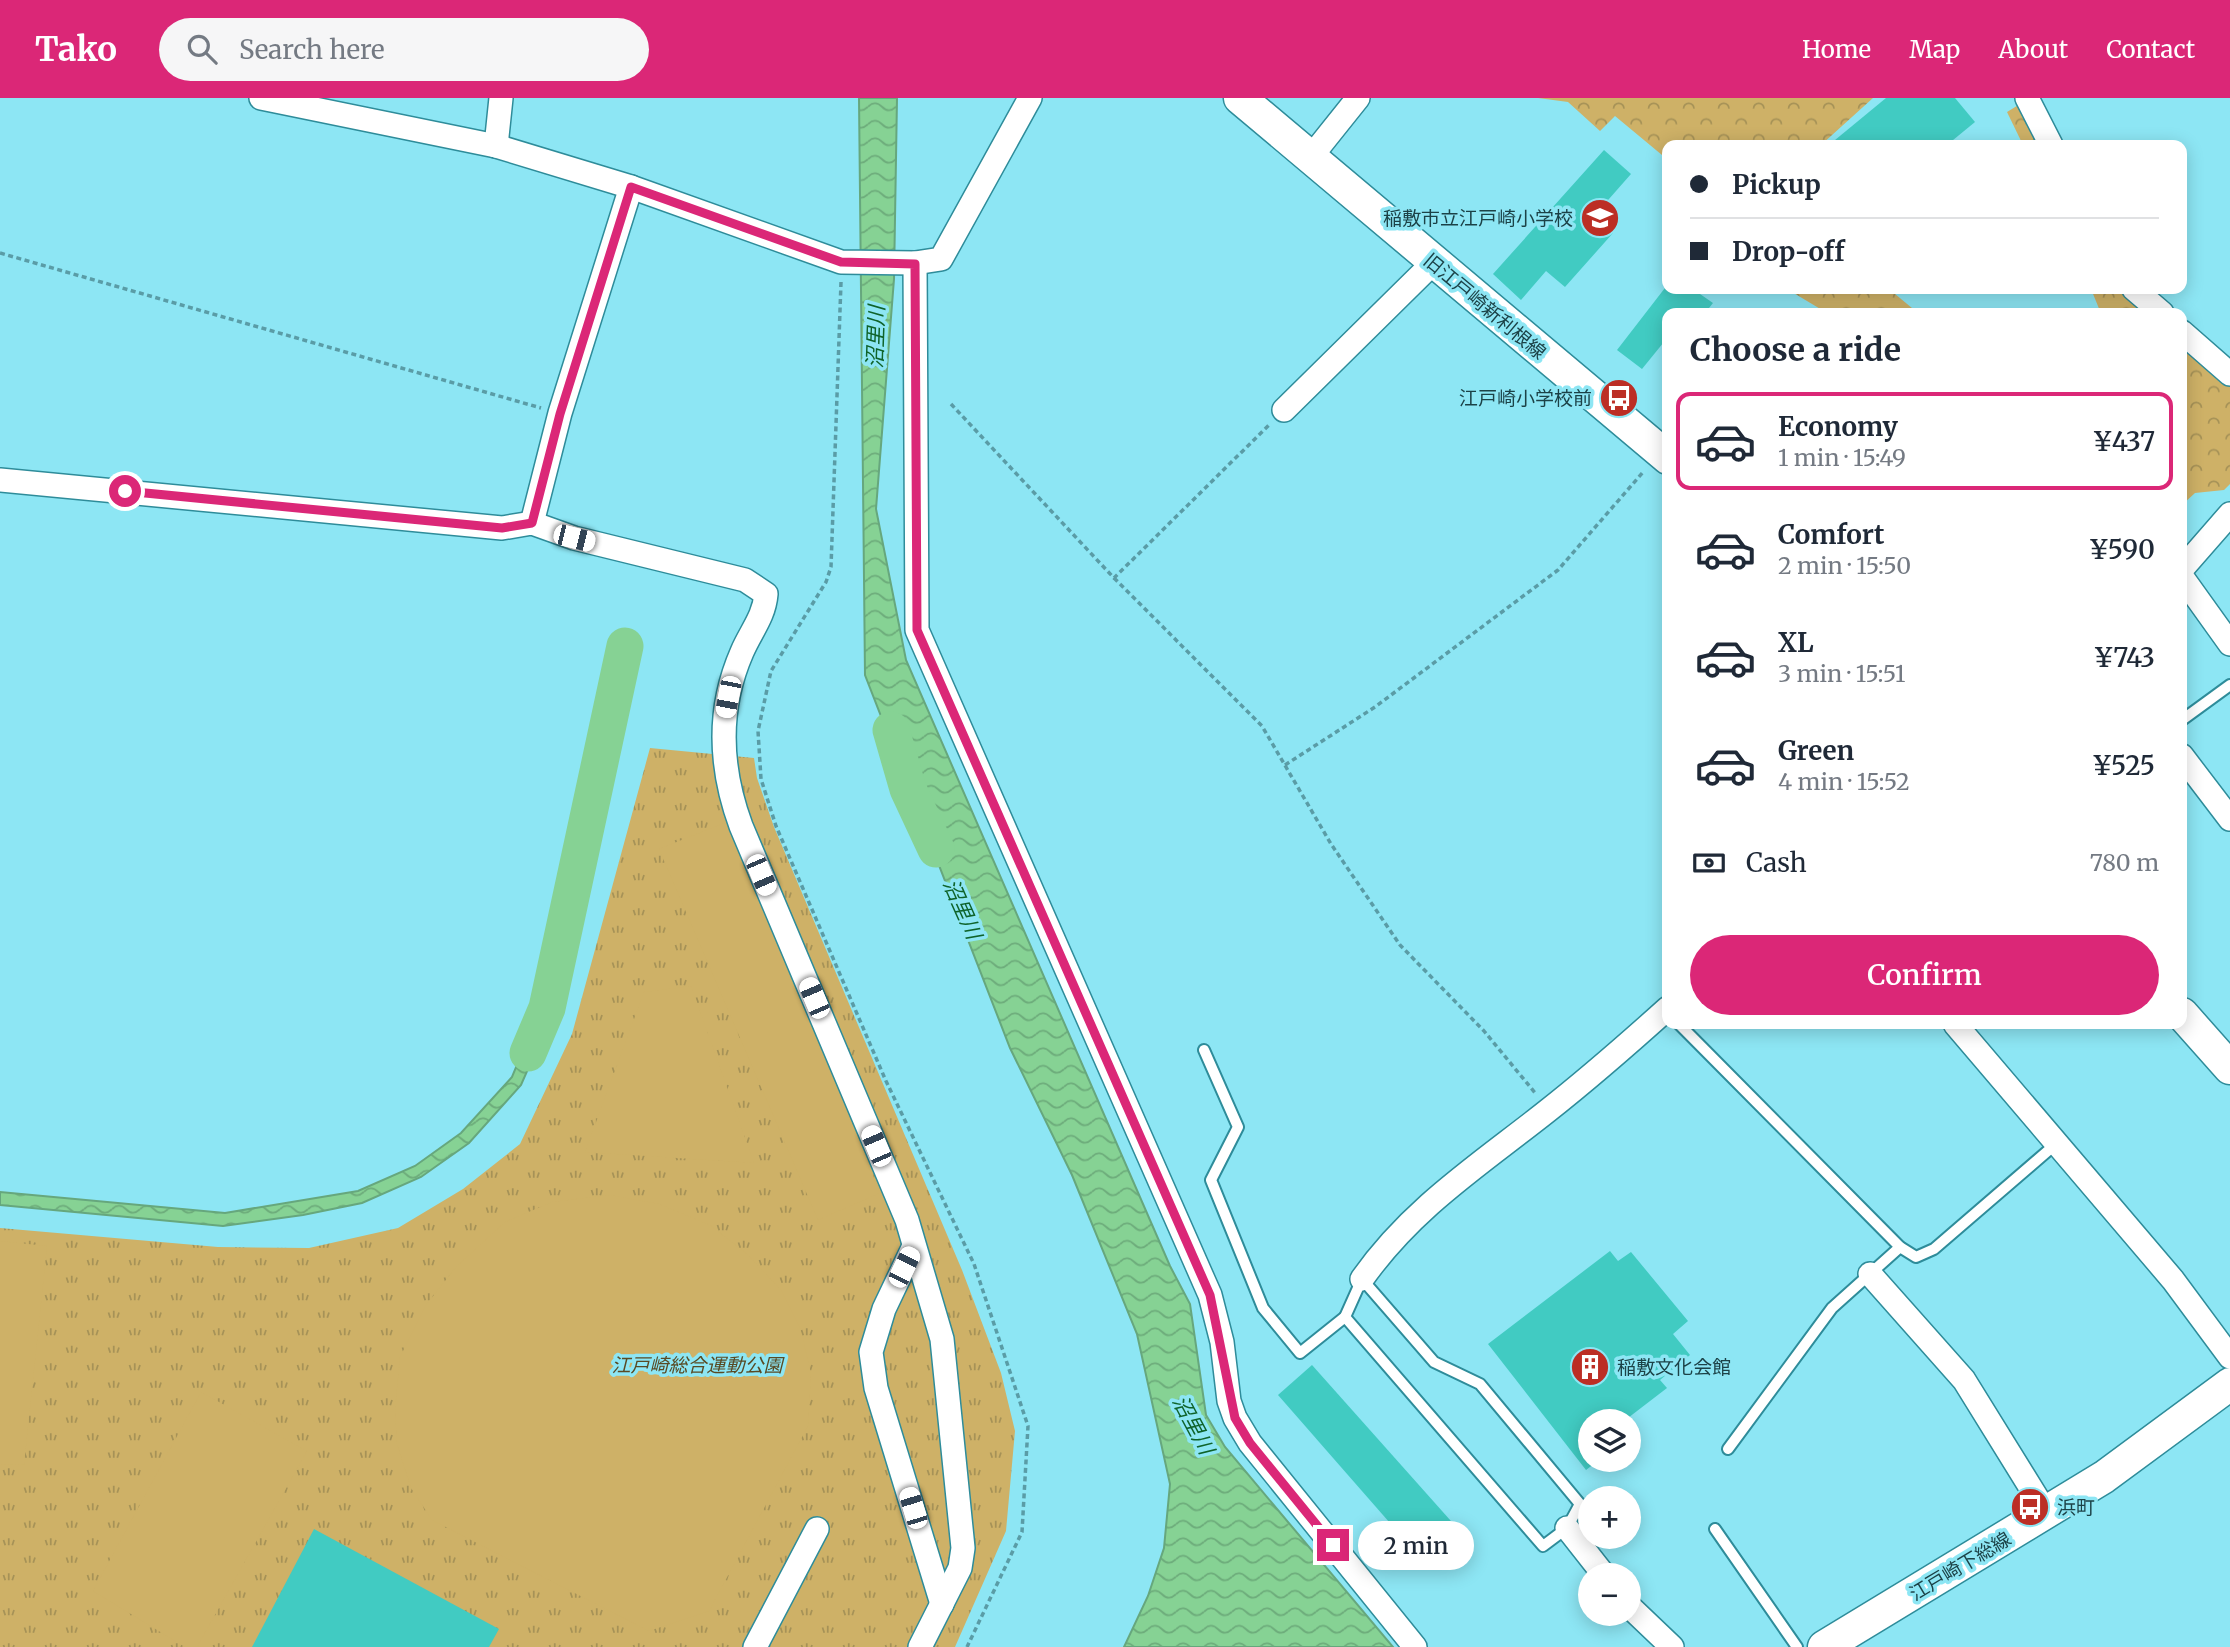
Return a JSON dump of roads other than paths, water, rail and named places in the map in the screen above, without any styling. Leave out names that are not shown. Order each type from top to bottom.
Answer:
[{"type":"street","points":[[261,98],[496,146],[631,187],[846,262],[910,263],[941,259],[1030,98]]},
{"type":"street","points":[[496,146],[501,98]]},
{"type":"street","name":"旧江戸崎新利根線","points":[[1240,98],[1433,263],[1662,452]]},
{"type":"street","points":[[1310,158],[1358,98]]},
{"type":"street","points":[[2027,98],[2048,140]]},
{"type":"street","points":[[532,523],[560,414],[631,187]]},
{"type":"street","points":[[910,263],[917,630],[1210,1295],[1235,1418],[1250,1443],[1415,1647]]},
{"type":"street","points":[[1284,410],[1433,263]]},
{"type":"street","points":[[2140,294],[2156,308]]},
{"type":"street","points":[[2187,336],[2230,374]]},
{"type":"street","points":[[0,480],[502,528],[532,523],[574,538],[745,580],[766,594],[765,612],[742,651],[731,681],[724,714],[724,769],[731,800],[907,1220],[943,1339],[963,1548],[960,1568],[920,1647]]},
{"type":"street","points":[[2187,563],[2230,514]]},
{"type":"street","points":[[2187,585],[2230,644]]},
{"type":"street","points":[[2187,763],[2230,819]]},
{"type":"street","points":[[1362,1279],[1387,1244],[1408,1221],[1662,1020]]},
{"type":"street","points":[[2187,1020],[2230,1068]]},
{"type":"street","points":[[1959,1029],[2173,1280],[2230,1357]]},
{"type":"street","points":[[914,1246],[884,1310],[871,1352],[876,1388],[942,1604]]},
{"type":"street","points":[[1870,1274],[1964,1380],[2047,1514]]},
{"type":"street","name":"江戸崎下総線","points":[[1824,1647],[2047,1514],[2104,1477],[2230,1384]]},
{"type":"street","points":[[1567,1528],[1595,1563]]},
{"type":"street","points":[[755,1647],[817,1529]]},
{"type":"street","points":[[1641,1617],[1672,1647]]},
{"type":"lane","points":[[2187,716],[2230,685]]},
{"type":"lane","points":[[1685,1029],[1900,1247],[1916,1257],[1934,1249],[2057,1143]]},
{"type":"lane","points":[[1204,1050],[1237,1126],[1211,1180],[1263,1308],[1300,1353],[1345,1317],[1362,1279],[1434,1362],[1480,1384],[1580,1504],[1567,1528],[1543,1546],[1345,1317]]},
{"type":"lane","points":[[1728,1449],[1832,1308],[1900,1247]]},
{"type":"lane","points":[[1716,1529],[1797,1647]]},
{"type":"water","points":[[859,98],[897,98],[894,279],[876,509],[906,660],[1170,1266],[1190,1304],[1206,1415],[1225,1447],[1393,1647],[1124,1647],[1148,1596],[1164,1548],[1170,1484],[1137,1334],[1072,1175],[1010,1048],[865,675]]},
{"type":"water","points":[[542,1005],[553,1012],[521,1085],[469,1143],[421,1177],[362,1203],[303,1215],[223,1226],[0,1205],[0,1192],[225,1213],[358,1191],[415,1166],[461,1133],[512,1077]]},
{"type":"waterway","points":[[528,1053],[547,1008],[625,646]]},
{"type":"waterway","name":"沼里川","points":[[891,730],[908,789],[936,849]]},
{"type":"place","name":"稲敷市立江戸崎小学校","points":[[1600,218]]},
{"type":"place","name":"江戸崎小学校前","points":[[1619,398]]},
{"type":"place","name":"稲敷文化会館","points":[[1590,1367]]},
{"type":"place","name":"浜町","points":[[2030,1507]]},
{"type":"park label","name":"江戸崎総合運動公園","points":[[697,1365]]}]
